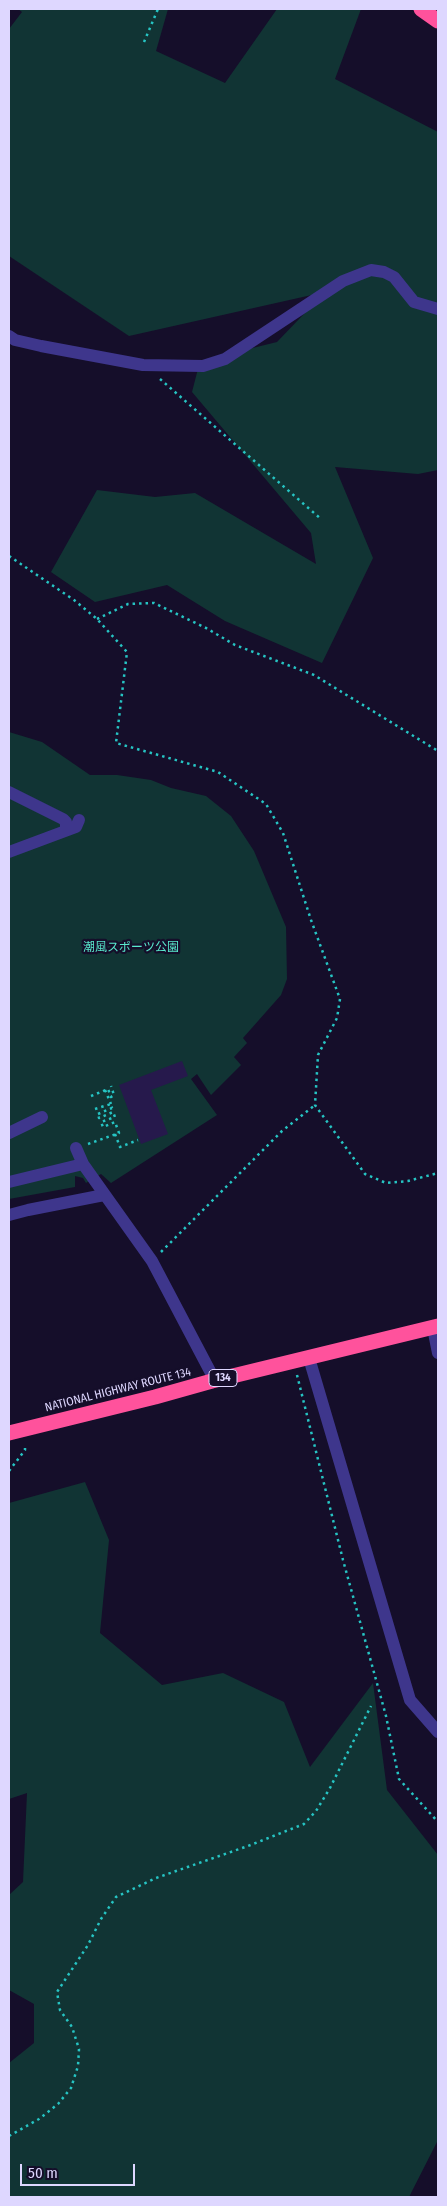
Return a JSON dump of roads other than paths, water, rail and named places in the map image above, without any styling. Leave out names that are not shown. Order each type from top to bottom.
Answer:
[{"type":"highway","points":[[421,9],[438,21]]},
{"type":"highway","name":"NATIONAL HIGHWAY ROUTE 134","points":[[9,1430],[27,1428],[435,1327]]},
{"type":"street","points":[[9,336],[15,340],[41,346],[143,365],[203,366],[226,359],[343,281],[371,270],[384,272],[394,277],[414,302],[438,309]]},
{"type":"street","points":[[9,792],[63,819],[66,822],[66,830]]},
{"type":"street","points":[[9,852],[76,827],[80,820]]},
{"type":"street","points":[[9,1133],[42,1116]]},
{"type":"street","points":[[76,1148],[83,1164],[152,1261],[211,1373],[212,1381]]},
{"type":"street","points":[[9,1182],[83,1164]]},
{"type":"street","points":[[9,1216],[28,1210],[104,1195]]},
{"type":"street","points":[[435,1327],[438,1353]]},
{"type":"street","points":[[309,1358],[410,1700],[438,1732]]},
{"type":"park label","name":"潮風スポーツ公園","points":[[131,948]]}]
